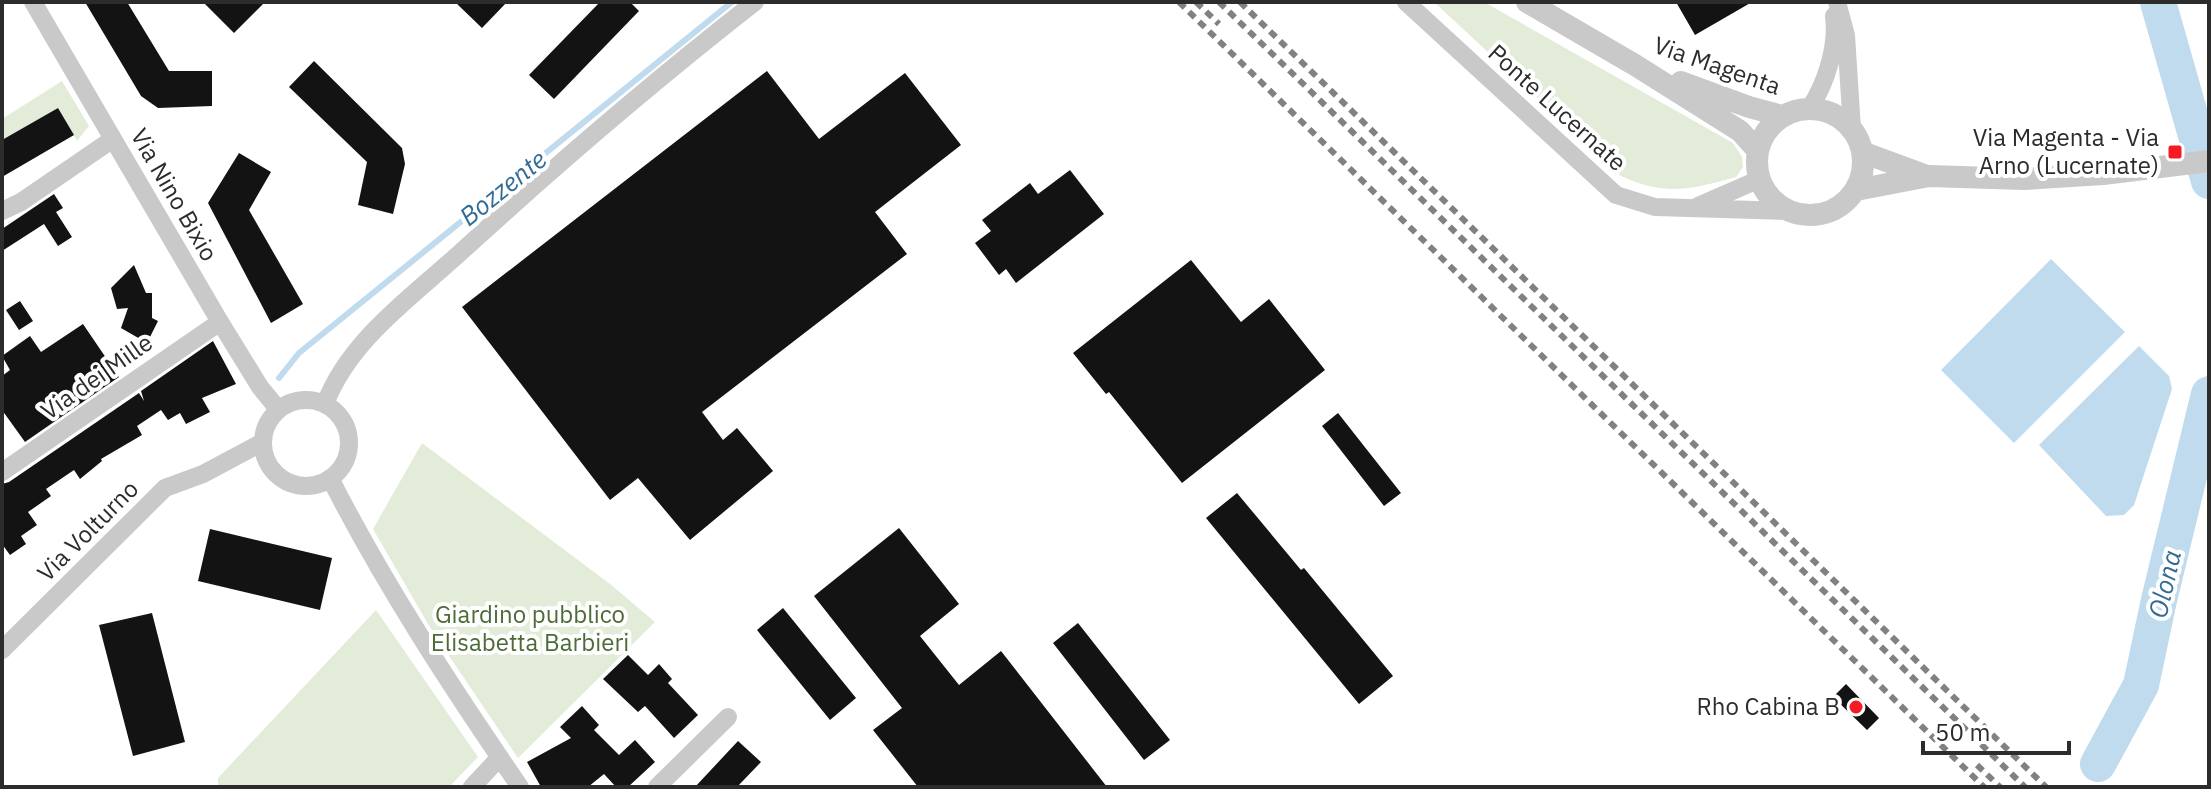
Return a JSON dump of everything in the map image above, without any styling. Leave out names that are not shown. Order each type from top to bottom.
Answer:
[{"type":"street","name":"Via Nino Bixio","points":[[33,2],[220,322],[260,387],[278,409]]},
{"type":"street","points":[[325,404],[341,368],[351,355],[426,283],[528,191],[755,2]]},
{"type":"street","name":"Ponte Lucernate","points":[[1406,2],[1616,195],[1655,207],[1789,211]]},
{"type":"street","name":"Via Magenta","points":[[1527,2],[1740,131],[1758,151]]},
{"type":"street","name":"Via Magenta","points":[[1809,109],[1816,98],[1832,51],[1835,27],[1830,2]]},
{"type":"street","points":[[1837,2],[1846,35],[1852,129],[1862,152],[1862,175],[1856,190],[1841,206],[1826,213],[1807,215],[1789,211],[1769,196],[1760,179],[1758,151],[1765,134],[1782,116],[1809,109],[1836,115],[1852,129]]},
{"type":"street","name":"Via Magenta","points":[[1635,65],[1782,116]]},
{"type":"street","points":[[4,210],[21,202],[113,139]]},
{"type":"street","points":[[1862,152],[1929,176]]},
{"type":"street","points":[[1856,190],[1929,176],[2024,179],[2198,162]]},
{"type":"street","name":"Ponte Lucernate","points":[[1696,207],[1760,179]]},
{"type":"street","name":"Via dei Mille","points":[[2,472],[220,322]]},
{"type":"street","points":[[301,400],[325,404],[335,411],[348,433],[346,459],[330,478],[308,486],[286,481],[269,464],[263,442],[265,430],[278,409],[301,400]]},
{"type":"street","name":"Via Volturno","points":[[2,650],[165,488],[203,474],[263,442]]},
{"type":"street","points":[[330,478],[362,538],[520,787]]},
{"type":"street","points":[[657,787],[728,717]]},
{"type":"street","points":[[472,787],[500,757]]},
{"type":"green space","points":[[1434,2],[1484,2],[1733,143],[1742,157],[1743,167],[1736,177],[1678,189],[1651,186],[1621,176]]},
{"type":"green space","points":[[62,81],[89,126],[77,141],[58,108],[2,140],[2,119]]},
{"type":"green space","name":"Giardino pubblico Elisabetta Barbieri","points":[[422,443],[610,584],[655,622],[518,758],[431,629],[373,529]]},
{"type":"green space","name":"Giardino pubblico Elisabetta Barbieri","points":[[376,610],[478,757],[449,787],[218,787],[218,778]]},
{"type":"water","points":[[2051,259],[2125,332],[2014,443],[1941,370]]},
{"type":"water","points":[[2139,346],[2169,376],[2172,389],[2134,505],[2124,515],[2106,516],[2039,445]]},
{"type":"building","points":[[85,2],[127,2],[169,71],[212,71],[212,106],[158,108],[141,96]]},
{"type":"building","points":[[203,2],[265,2],[234,33]]},
{"type":"building","points":[[455,2],[507,2],[482,28]]},
{"type":"building","points":[[600,2],[630,2],[639,11],[554,99],[529,75]]},
{"type":"building","points":[[1676,2],[1752,2],[1695,35]]},
{"type":"building","points":[[314,61],[402,148],[405,164],[393,214],[358,205],[367,162],[289,87]]},
{"type":"building","points":[[767,71],[819,139],[905,73],[961,145],[875,212],[907,254],[702,412],[723,440],[737,428],[773,471],[690,540],[638,478],[610,500],[462,307]]},
{"type":"building","points":[[58,108],[74,135],[2,177],[2,140]]},
{"type":"building","points":[[239,153],[271,172],[249,210],[303,304],[271,323],[208,203]]},
{"type":"building","points":[[1070,170],[1104,214],[1016,283],[1006,269],[999,275],[975,243],[991,231],[982,220],[1030,183],[1038,194]]},
{"type":"building","points":[[54,194],[63,208],[56,212],[72,237],[58,246],[44,224],[2,251],[2,229]]},
{"type":"building","points":[[1191,260],[1241,322],[1269,299],[1325,370],[1182,483],[1109,392],[1106,394],[1073,353]]},
{"type":"building","points":[[134,265],[146,293],[152,293],[152,318],[158,321],[147,343],[121,328],[128,308],[117,309],[111,288]]},
{"type":"building","points":[[20,301],[33,321],[19,330],[6,310]]},
{"type":"building","points":[[83,324],[119,377],[25,442],[2,410],[2,376],[10,370],[2,356],[30,336],[41,352]]},
{"type":"building","points":[[213,341],[236,384],[202,398],[210,412],[186,424],[180,413],[168,420],[161,410],[137,426],[142,435],[101,459],[80,479],[74,470],[46,489],[51,496],[28,512],[37,525],[21,536],[26,544],[10,555],[2,544],[2,484],[139,393],[144,401],[141,391]]},
{"type":"building","points":[[1338,413],[1401,493],[1384,506],[1322,426]]},
{"type":"building","points":[[1237,493],[1393,676],[1359,704],[1206,518]]},
{"type":"building","points":[[899,528],[959,604],[920,636],[959,685],[1001,651],[1107,787],[918,787],[873,730],[902,708],[814,596]]},
{"type":"building","points":[[210,529],[332,558],[320,610],[198,581]]},
{"type":"building","points":[[783,608],[856,698],[830,720],[757,630]]},
{"type":"building","points":[[152,613],[185,742],[133,756],[99,625]]},
{"type":"building","points":[[1078,623],[1170,740],[1144,760],[1053,643]]},
{"type":"building","points":[[628,655],[648,675],[659,664],[672,679],[668,683],[698,715],[674,738],[645,706],[638,712],[603,679]]},
{"type":"building","name":"Rho Cabina B","points":[[1846,684],[1879,718],[1867,730],[1833,697]]},
{"type":"building","points":[[582,706],[599,725],[594,730],[619,755],[635,740],[655,762],[628,787],[616,787],[604,774],[588,787],[541,787],[527,762],[571,738],[560,727]]},
{"type":"building","points":[[738,741],[761,762],[737,787],[695,787]]},
{"type":"waterway","name":"Bozzente","points":[[279,378],[299,353],[732,2]]},
{"type":"waterway","name":"Olona","points":[[2158,2],[2209,181]]},
{"type":"waterway","name":"Olona","points":[[2098,764],[2141,685],[2209,394]]},
{"type":"railway","points":[[1179,2],[1984,787]]},
{"type":"railway","points":[[1196,2],[1219,24]]},
{"type":"railway","points":[[1219,2],[2025,787]]},
{"type":"railway","points":[[1240,2],[2046,787]]},
{"type":"railway","points":[[1977,765],[2000,787]]},
{"type":"place","name":"Via Magenta - Via Arno (Lucernate)","points":[[2175,152]]},
{"type":"place","name":"Rho Cabina B","points":[[1856,707]]}]
